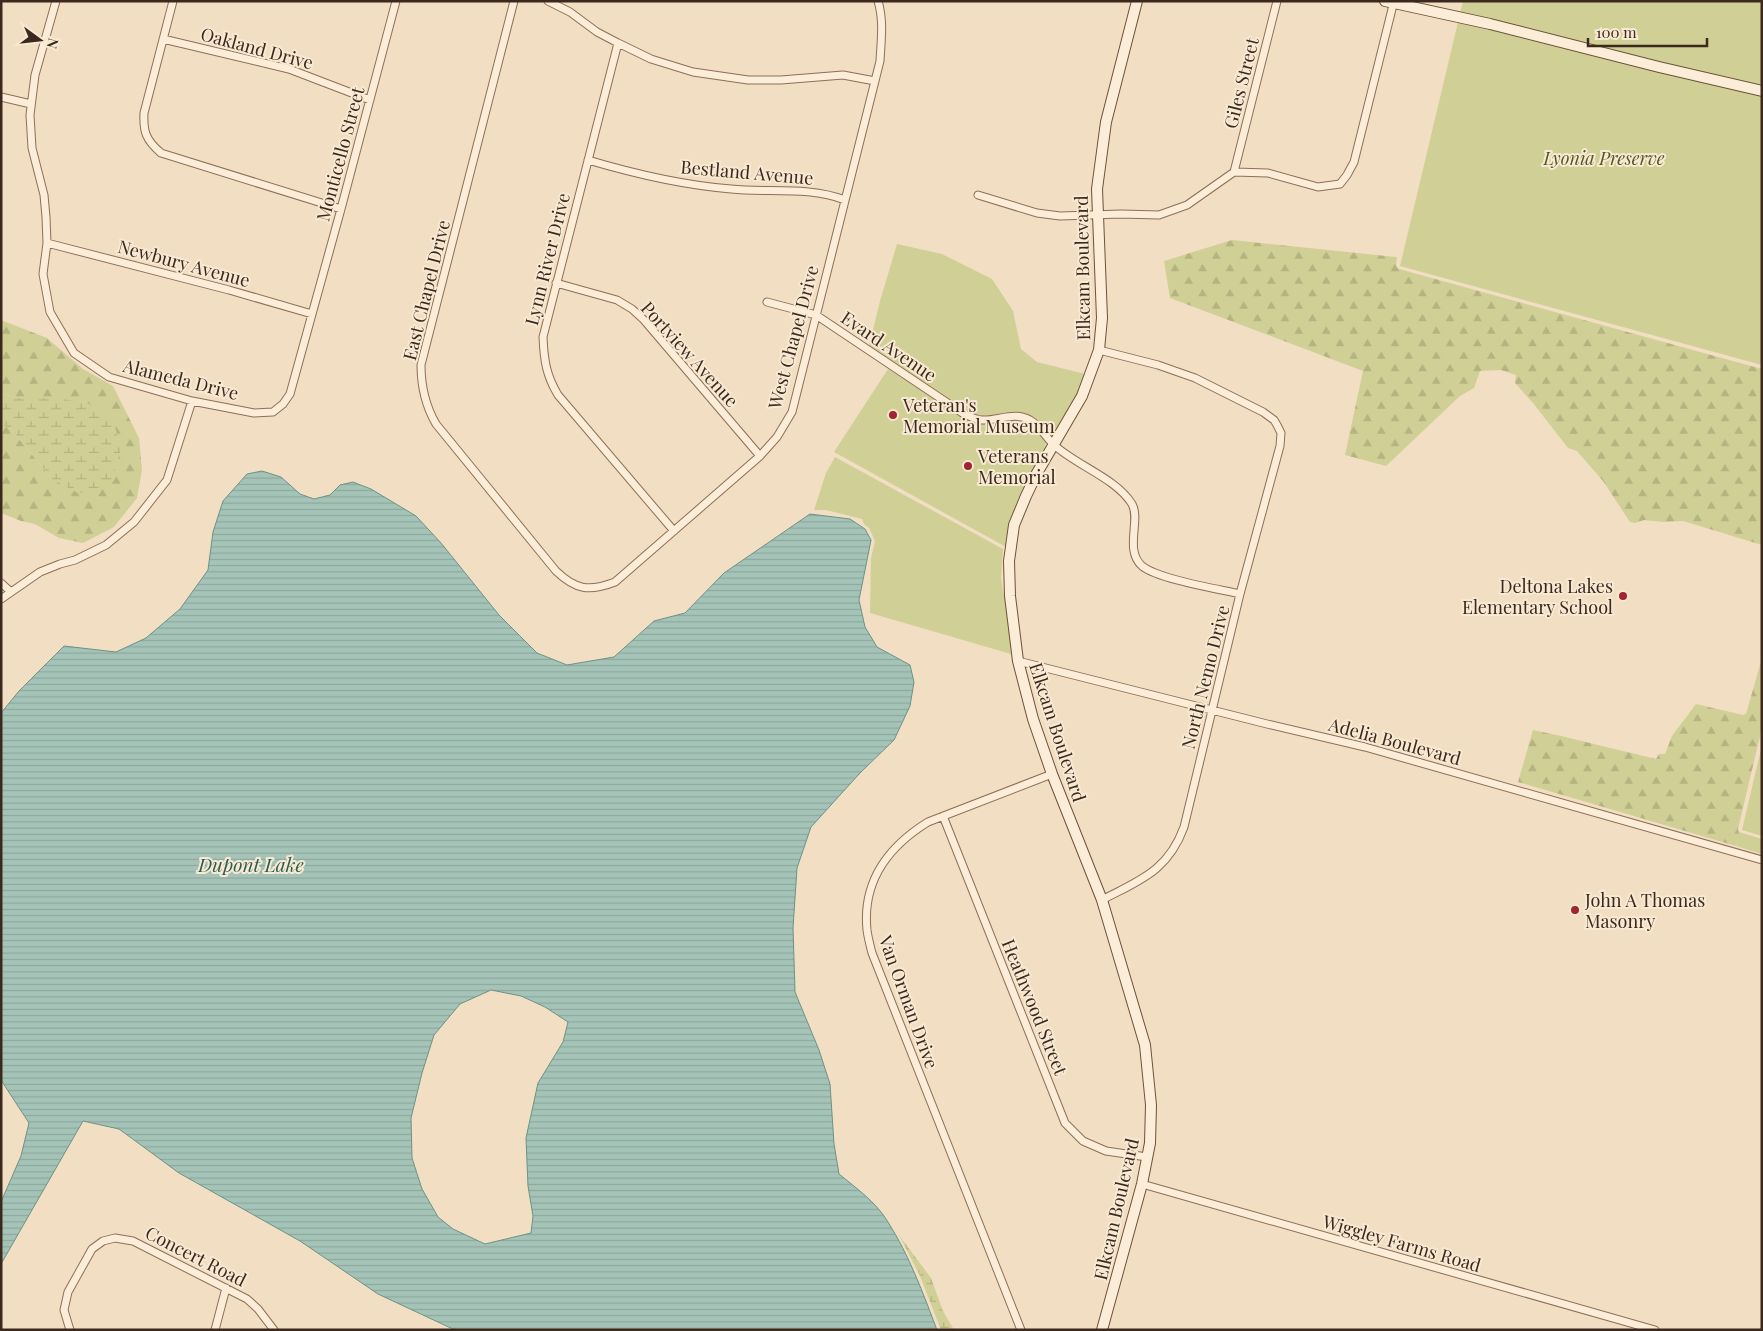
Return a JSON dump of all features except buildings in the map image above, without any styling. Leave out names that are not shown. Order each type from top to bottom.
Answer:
[{"type":"street","name":"Alameda Drive","points":[[56,1],[35,75],[30,115],[32,148],[44,195],[47,243],[43,274],[50,312],[74,353],[109,377],[192,401],[254,413],[273,412],[284,404],[290,394],[312,314]]},
{"type":"street","points":[[173,1],[144,112],[144,126],[149,143],[161,153],[341,209]]},
{"type":"street","name":"Monticello Street","points":[[312,314],[396,1]]},
{"type":"street","name":"East Chapel Drive","points":[[514,1],[422,365],[421,383],[429,411],[436,424],[556,571],[567,581],[578,587],[586,588]]},
{"type":"street","points":[[548,1],[570,12],[598,32],[618,43],[651,59],[693,72],[748,80],[781,80],[843,75],[874,81]]},
{"type":"street","name":"West Chapel Drive","points":[[586,588],[598,588],[614,582],[674,531],[760,456],[777,437],[792,412],[880,61],[882,13],[878,1]]},
{"type":"street","name":"Elkcam Boulevard","points":[[1102,1330],[1142,1184],[1150,1143],[1151,1105],[1145,1045],[1102,900],[1052,774],[1033,719],[1018,661],[1010,596],[1009,561],[1014,525],[1036,473],[1082,396],[1099,350],[1102,318],[1097,189],[1106,122],[1137,1]]},
{"type":"street","name":"Giles Street","points":[[1234,172],[1277,1]]},
{"type":"street","points":[[978,195],[1037,214],[1060,216],[1158,215],[1187,205],[1234,172],[1268,174],[1318,187],[1340,184],[1354,162],[1391,2],[1762,90]]},
{"type":"street","name":"Oakland Drive","points":[[163,39],[289,69],[370,100]]},
{"type":"street","name":"Lynn River Drive","points":[[618,43],[542,337],[544,362],[550,381],[558,395],[674,531]]},
{"type":"street","points":[[1,97],[31,104]]},
{"type":"street","name":"Bestland Avenue","points":[[588,160],[634,173],[678,182],[732,190],[808,192],[837,196],[845,200]]},
{"type":"street","name":"Newbury Avenue","points":[[47,243],[230,290],[312,314]]},
{"type":"street","name":"Portview Avenue","points":[[556,283],[617,300],[632,309],[644,320],[760,456]]},
{"type":"street","name":"Evard Avenue","points":[[767,302],[816,315],[964,414],[979,420],[1020,416],[1031,420],[1054,445],[1119,489],[1132,505],[1135,552],[1141,565],[1169,578],[1240,594]]},
{"type":"street","name":"North Nemo Drive","points":[[1099,350],[1158,364],[1196,378],[1263,412],[1274,420],[1281,433],[1280,446],[1240,594],[1179,843],[1165,862],[1144,877],[1102,900]]},
{"type":"street","points":[[1,598],[40,572],[75,560],[106,545],[134,522],[167,480],[192,401]]},
{"type":"street","points":[[1,583],[10,591]]},
{"type":"street","name":"Adelia Boulevard","points":[[1018,661],[1365,746],[1762,860]]},
{"type":"street","name":"Van Orman Drive","points":[[1021,1330],[872,953],[867,930],[868,908],[873,884],[884,862],[896,846],[910,834],[928,822],[1052,774]]},
{"type":"street","name":"Heathwood Street","points":[[943,816],[1065,1123],[1083,1141],[1098,1148],[1147,1158]]},
{"type":"street","name":"Wiggley Farms Road","points":[[1142,1184],[1655,1330]]},
{"type":"street","name":"Concert Road","points":[[70,1330],[64,1310],[68,1292],[92,1249],[103,1241],[115,1238],[133,1241],[247,1299],[258,1309],[274,1330]]},
{"type":"street","points":[[215,1330],[226,1288]]},
{"type":"green space","name":"Lyonia Preserve","points":[[1463,1],[1762,1],[1762,365],[1400,266]]},
{"type":"green space","points":[[1232,240],[1397,257],[1396,266],[1399,269],[1762,369],[1762,545],[1683,521],[1663,522],[1644,520],[1635,523],[1630,522],[1603,481],[1577,451],[1568,448],[1515,383],[1516,375],[1501,370],[1480,371],[1474,388],[1460,396],[1386,466],[1345,455],[1363,371],[1170,298],[1164,261]]},
{"type":"green space","points":[[897,244],[942,254],[992,279],[1013,311],[1021,349],[1037,362],[1085,374],[1076,396],[1053,437],[1038,421],[1026,415],[1012,412],[978,416],[966,411],[869,346]]},
{"type":"green space","points":[[1,320],[47,338],[83,369],[113,386],[139,438],[142,470],[137,498],[114,527],[83,543],[59,538],[35,524],[1,513],[1,424],[11,429],[52,479],[58,398],[21,398],[1,394]]},
{"type":"green space","points":[[888,369],[970,421],[986,422],[1015,419],[1040,434],[1046,442],[1006,547],[834,452]]},
{"type":"green space","points":[[1,394],[21,398],[58,398],[89,404],[114,423],[121,450],[112,479],[100,492],[78,493],[52,479],[11,429],[1,424]]},
{"type":"green space","points":[[835,457],[1003,549],[1001,578],[1010,631],[1011,654],[870,613],[871,558],[875,541],[869,528],[862,519],[826,510],[814,510],[826,473]]},
{"type":"green space","points":[[1762,658],[1762,728],[1738,829],[1736,846],[1518,782],[1533,730],[1656,759],[1659,754],[1665,754],[1672,736],[1696,704],[1743,715],[1746,714]]},
{"type":"green space","points":[[1762,745],[1762,836],[1742,830]]},
{"type":"green space","points":[[1739,832],[1762,839],[1762,854],[1736,846]]},
{"type":"green space","points":[[899,1235],[931,1278],[943,1311],[954,1330],[941,1330],[920,1276]]},
{"type":"water","name":"Dupont Lake","points":[[262,471],[281,477],[300,494],[314,499],[330,495],[340,485],[353,482],[371,489],[416,516],[441,543],[499,615],[537,653],[567,665],[614,657],[654,621],[685,613],[724,573],[810,514],[850,519],[865,529],[871,540],[859,600],[865,627],[877,647],[910,665],[914,682],[910,706],[894,740],[860,773],[811,827],[797,868],[793,928],[795,992],[819,1050],[830,1084],[834,1144],[839,1174],[872,1202],[888,1222],[909,1261],[937,1330],[455,1330],[378,1294],[300,1241],[179,1173],[119,1129],[83,1121],[1,1264],[1,1202],[21,1156],[29,1123],[1,1080],[1,713],[19,691],[64,646],[116,652],[146,638],[180,609],[208,570],[213,532],[223,501],[247,474]],"holes":[[[491,990],[521,996],[545,1007],[568,1022],[563,1042],[538,1083],[526,1138],[528,1186],[533,1216],[531,1233],[485,1244],[453,1229],[438,1217],[422,1189],[412,1158],[411,1118],[434,1035],[460,1004]]]},
{"type":"place","name":"Veteran's Memorial Museum","points":[[893,415]]},
{"type":"place","name":"Veterans Memorial","points":[[968,466]]},
{"type":"place","name":"Deltona Lakes Elementary School","points":[[1623,596]]},
{"type":"place","name":"John A Thomas Masonry","points":[[1575,910]]}]
